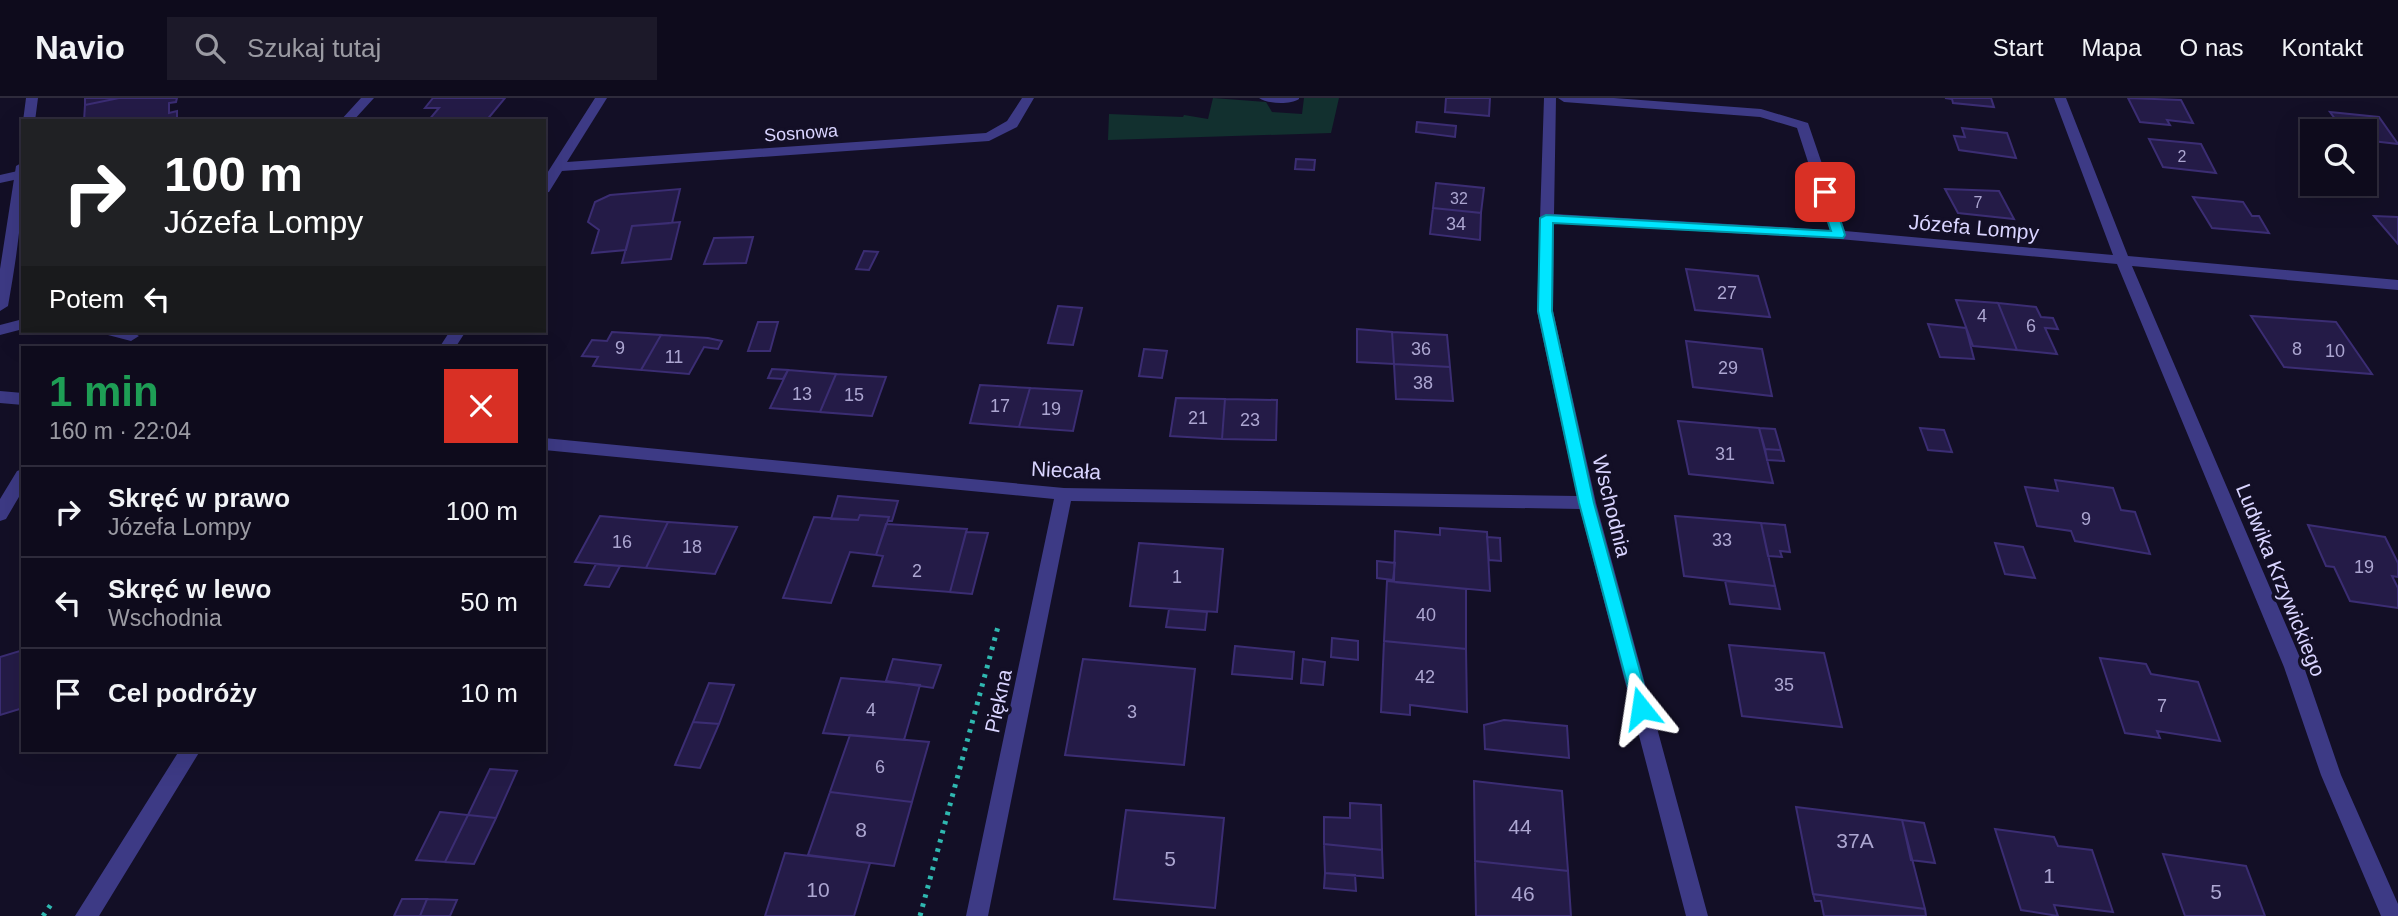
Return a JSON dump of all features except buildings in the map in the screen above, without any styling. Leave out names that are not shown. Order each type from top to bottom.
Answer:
[{"type":"street","points":[[29,119],[32,98]]},
{"type":"street","points":[[348,119],[368,98]]},
{"type":"street","points":[[549,178],[601,98]]},
{"type":"street","name":"Sosnowa","points":[[549,178],[989,137],[1013,124],[1028,98]]},
{"type":"street","points":[[1265,98],[1293,99]]},
{"type":"street","name":"Wschodnia","points":[[1550,98],[1545,311],[1587,503],[1697,916]]},
{"type":"street","points":[[1564,98],[1761,113],[1803,126],[1839,235]]},
{"type":"street","name":"Ludwika Krzywickiego","points":[[2060,98],[2123,262],[2289,654],[2331,775],[2392,916]]},
{"type":"street","points":[[0,179],[21,170]]},
{"type":"street","points":[[0,306],[21,177]]},
{"type":"street","name":"Józefa Lompy","points":[[1546,218],[1839,235],[2398,285]]},
{"type":"street","points":[[0,330],[21,325]]},
{"type":"street","points":[[120,333],[131,336]]},
{"type":"street","points":[[0,397],[21,399]]},
{"type":"street","name":"Niecała","points":[[546,444],[1064,494],[1587,503]]},
{"type":"street","points":[[0,514],[21,478]]},
{"type":"street","name":"Piękna","points":[[977,916],[1064,494]]},
{"type":"street","points":[[86,916],[189,752]]},
{"type":"path","points":[[920,916],[1002,610]]},
{"type":"green space","points":[[1213,98],[1266,102],[1272,112],[1302,114],[1304,98],[1339,98],[1331,133],[1108,140],[1109,114],[1184,115],[1208,119]]},
{"type":"route","points":[[1641,708],[1587,503],[1545,311],[1546,218],[1839,235],[1825,192]]}]
